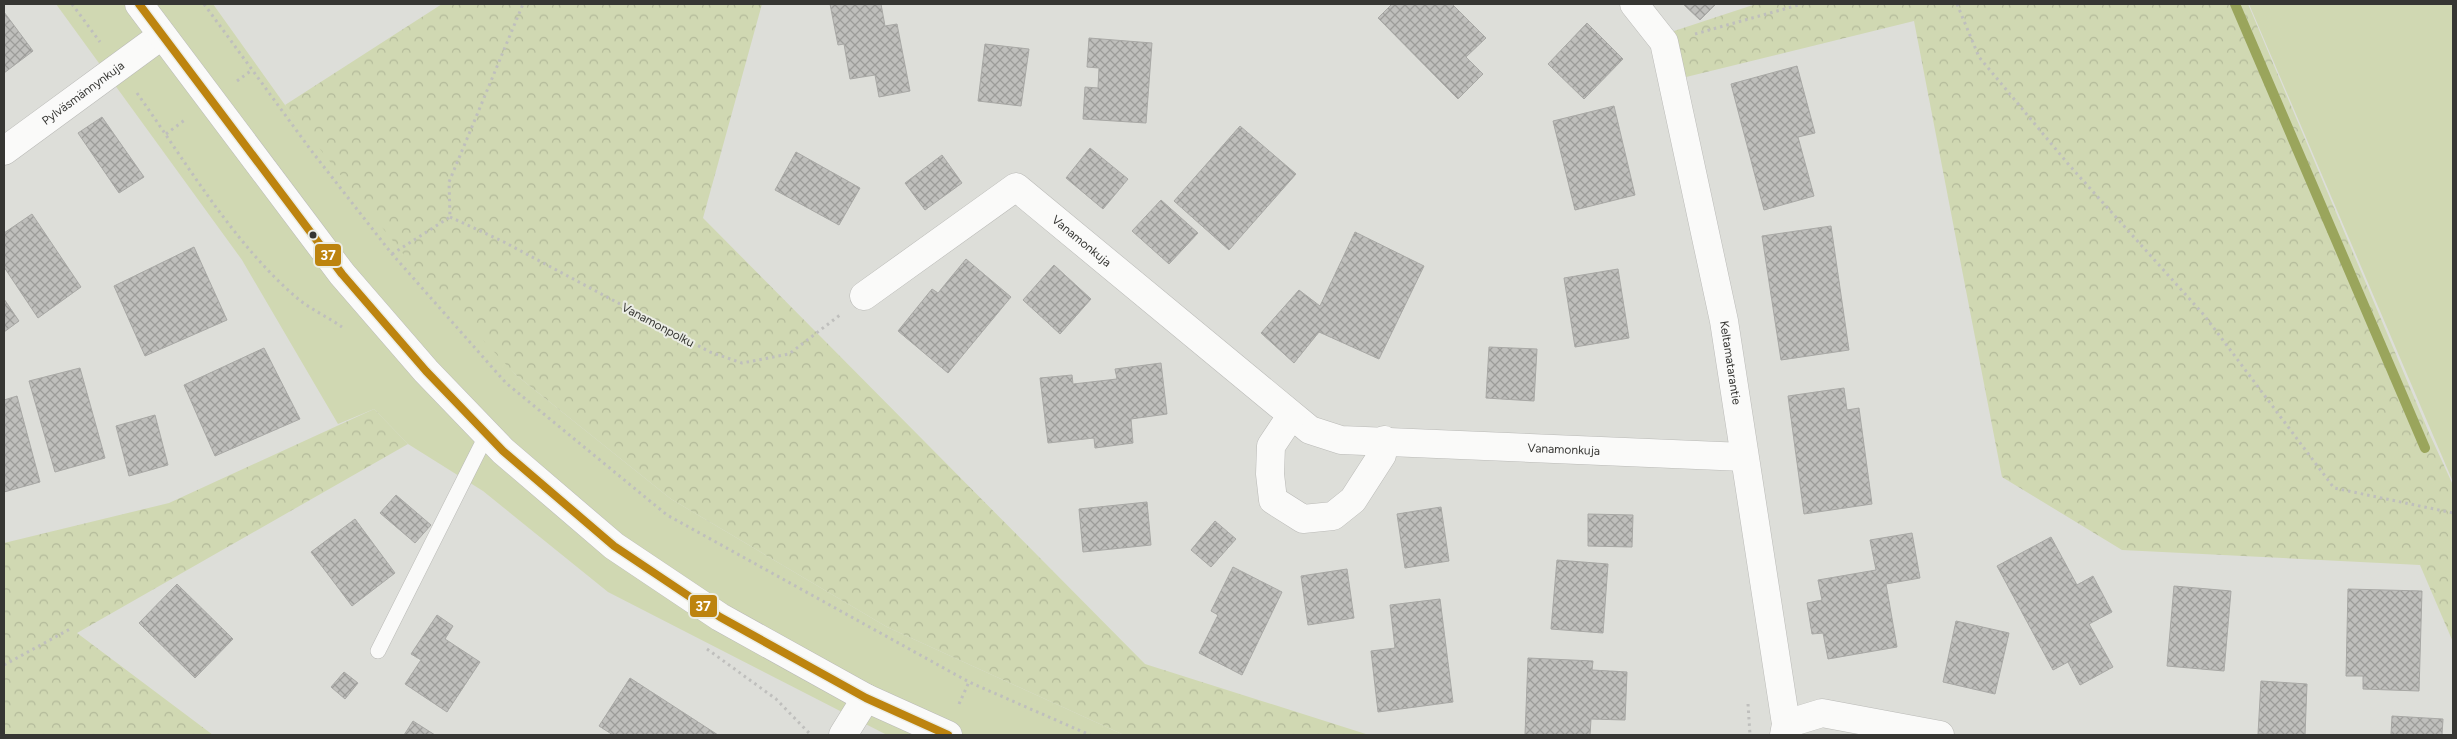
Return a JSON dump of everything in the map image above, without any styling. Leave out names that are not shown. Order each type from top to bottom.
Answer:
[{"type":"street","points":[[138,4],[342,274],[426,371],[503,451],[614,546],[720,617],[866,698],[948,735]]},
{"type":"street","name":"Keltamatarantie","points":[[1634,4],[1664,42],[1724,321],[1785,730]]},
{"type":"street","name":"Pylväsmännynkuja","points":[[4,152],[161,36]]},
{"type":"street","name":"Vanamonkuja","points":[[864,296],[1016,187],[1310,430],[1341,440],[1384,440],[1744,458]]},
{"type":"street","points":[[1291,416],[1271,446],[1270,474],[1273,500],[1303,520],[1333,516],[1353,500],[1382,455],[1384,440]]},
{"type":"street","points":[[843,735],[866,698]]},
{"type":"street","points":[[1785,730],[1822,713],[1940,735]]},
{"type":"lane","points":[[378,651],[486,434]]},
{"type":"path","points":[[204,4],[310,149],[392,254],[506,383],[667,515],[969,682],[1090,735]]},
{"type":"path","points":[[392,254],[450,217],[450,182],[522,4]]},
{"type":"path","points":[[1664,42],[1802,4]]},
{"type":"path","points":[[1957,4],[1978,57],[2069,165],[2204,315],[2334,488],[2453,514]]},
{"type":"path","name":"Vanamonpolku","points":[[450,217],[504,242],[710,352],[742,363],[789,354],[864,296]]},
{"type":"path","points":[[4,665],[70,629]]},
{"type":"green space","points":[[56,4],[213,4],[285,105],[516,375],[671,499],[887,627],[1124,735],[887,735],[608,592],[483,491],[408,444],[374,409],[338,424],[242,260]]},
{"type":"green space","points":[[442,4],[762,4],[703,218],[1145,664],[1369,735],[1124,735],[887,627],[671,499],[516,375],[412,265],[285,105]]},
{"type":"green space","points":[[1756,4],[2248,4],[2430,435],[2453,485],[2453,642],[2420,565],[2122,550],[2002,477],[1914,21],[1678,79],[1668,33]]},
{"type":"green space","points":[[2249,4],[2453,4],[2453,482]]},
{"type":"green space","points":[[374,409],[408,444],[77,633],[213,735],[4,735],[4,543],[169,503]]},
{"type":"building","points":[[830,4],[881,4],[885,26],[897,24],[910,91],[879,97],[875,75],[850,79],[844,44],[838,45]]},
{"type":"building","points":[[1392,4],[1452,4],[1486,38],[1466,57],[1483,74],[1458,99],[1378,18]]},
{"type":"building","points":[[1683,4],[1716,4],[1700,20]]},
{"type":"building","points":[[4,12],[33,51],[4,73]]},
{"type":"building","points":[[1587,23],[1623,59],[1584,99],[1548,64]]},
{"type":"building","points":[[1089,38],[1152,43],[1146,123],[1083,119],[1085,87],[1098,88],[1099,68],[1087,67]]},
{"type":"building","points":[[985,44],[1029,49],[1021,106],[978,101]]},
{"type":"building","points":[[1797,66],[1815,133],[1798,137],[1814,196],[1764,210],[1731,84]]},
{"type":"building","points":[[1614,106],[1635,195],[1575,210],[1553,121]]},
{"type":"building","points":[[102,117],[144,177],[119,193],[78,133]]},
{"type":"building","points":[[1240,126],[1296,174],[1229,250],[1174,201]]},
{"type":"building","points":[[1090,148],[1128,179],[1103,209],[1066,178]]},
{"type":"building","points":[[796,152],[860,188],[839,225],[775,190]]},
{"type":"building","points":[[942,155],[962,183],[925,210],[905,183]]},
{"type":"building","points":[[1161,200],[1198,233],[1169,264],[1132,231]]},
{"type":"building","points":[[32,214],[81,287],[38,318],[4,267],[4,233]]},
{"type":"building","points":[[1831,226],[1849,350],[1781,360],[1762,236]]},
{"type":"building","points":[[1355,232],[1424,266],[1379,359],[1319,332],[1294,363],[1261,333],[1299,290],[1320,306]]},
{"type":"building","points":[[194,247],[227,320],[145,356],[114,286]]},
{"type":"building","points":[[966,259],[1011,297],[948,373],[898,331],[932,289],[938,293]]},
{"type":"building","points":[[1054,265],[1091,299],[1060,334],[1023,300]]},
{"type":"building","points":[[1618,269],[1629,338],[1575,347],[1564,278]]},
{"type":"building","points":[[4,299],[19,321],[4,332]]},
{"type":"building","points":[[1489,347],[1537,349],[1534,401],[1486,398]]},
{"type":"building","points":[[264,348],[300,419],[215,456],[184,385]]},
{"type":"building","points":[[1161,363],[1167,414],[1131,419],[1133,443],[1095,448],[1094,438],[1048,443],[1040,378],[1072,375],[1073,384],[1117,379],[1115,369]]},
{"type":"building","points":[[80,368],[105,458],[55,472],[29,381]]},
{"type":"building","points":[[1844,388],[1847,410],[1859,408],[1872,504],[1804,514],[1788,396]]},
{"type":"building","points":[[17,396],[40,482],[4,492],[4,400]]},
{"type":"building","points":[[155,415],[168,465],[129,476],[116,426]]},
{"type":"building","points":[[396,495],[431,525],[415,543],[380,513]]},
{"type":"building","points":[[1147,502],[1151,545],[1083,552],[1079,509]]},
{"type":"building","points":[[1441,507],[1449,561],[1405,568],[1397,514]]},
{"type":"building","points":[[1588,514],[1633,515],[1632,547],[1588,546]]},
{"type":"building","points":[[355,519],[395,573],[352,606],[311,552]]},
{"type":"building","points":[[1215,521],[1236,539],[1211,567],[1191,550]]},
{"type":"building","points":[[1912,533],[1920,578],[1886,584],[1897,647],[1828,659],[1823,633],[1812,634],[1807,603],[1822,600],[1818,580],[1876,570],[1870,540]]},
{"type":"building","points":[[2051,537],[2077,585],[2093,576],[2112,612],[2089,624],[2113,667],[2080,685],[2068,662],[2053,670],[1997,566]]},
{"type":"building","points":[[1557,560],[1608,564],[1603,633],[1551,629]]},
{"type":"building","points":[[1233,567],[1282,592],[1242,675],[1199,653],[1218,615],[1211,611]]},
{"type":"building","points":[[1347,569],[1354,618],[1308,625],[1301,576]]},
{"type":"building","points":[[177,584],[233,639],[195,678],[139,623]]},
{"type":"building","points":[[2174,586],[2231,591],[2224,671],[2167,666]]},
{"type":"building","points":[[2348,589],[2422,591],[2419,691],[2363,689],[2363,676],[2346,676]]},
{"type":"building","points":[[1440,599],[1453,702],[1378,712],[1371,651],[1395,648],[1390,605]]},
{"type":"building","points":[[437,615],[453,626],[445,639],[480,662],[447,712],[405,684],[421,660],[411,654]]},
{"type":"building","points":[[1956,621],[2009,633],[1995,694],[1943,682]]},
{"type":"building","points":[[1528,658],[1593,661],[1592,670],[1627,672],[1625,720],[1591,719],[1590,735],[1525,735]]},
{"type":"building","points":[[344,672],[358,683],[345,699],[331,687]]},
{"type":"building","points":[[630,678],[718,735],[613,735],[599,726]]},
{"type":"building","points":[[2261,681],[2307,684],[2305,735],[2258,734]]},
{"type":"building","points":[[2392,716],[2443,719],[2442,735],[2391,735]]},
{"type":"building","points":[[413,721],[435,735],[404,735]]},
{"type":"waterway","points":[[2235,4],[2425,448]]},
{"type":"transit line","name":"37","points":[[139,4],[342,274],[426,371],[503,451],[614,546],[720,617],[866,698],[948,735]]}]
